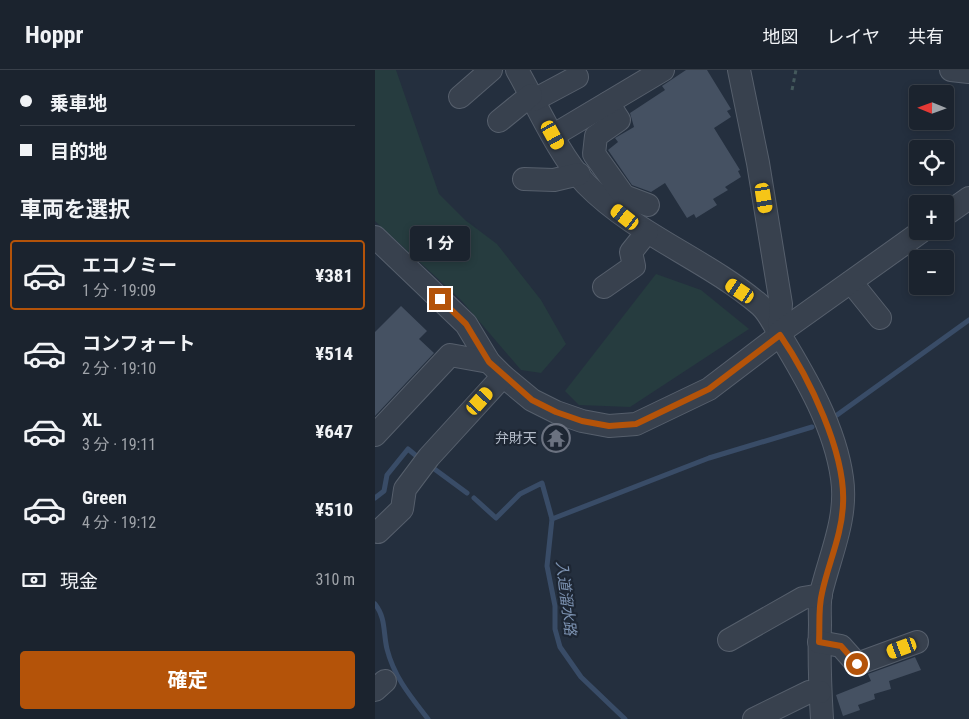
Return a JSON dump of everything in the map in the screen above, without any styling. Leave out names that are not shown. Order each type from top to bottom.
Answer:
[{"type":"street","points":[[460,97],[491,70]]},
{"type":"street","points":[[517,70],[553,135],[579,174],[604,200],[647,232],[763,307],[792,352],[817,405],[836,448],[842,478],[843,505],[837,537],[821,595],[819,642],[822,719]]},
{"type":"street","points":[[553,135],[663,70]]},
{"type":"street","points":[[739,70],[758,163],[781,304],[780,334]]},
{"type":"street","points":[[951,70],[969,72]]},
{"type":"street","points":[[499,121],[532,97],[577,78]]},
{"type":"street","points":[[607,103],[619,120],[596,136],[594,154],[624,196],[648,205]]},
{"type":"street","points":[[524,179],[555,180],[579,174]]},
{"type":"street","points":[[954,209],[969,198]]},
{"type":"street","points":[[604,287],[634,266],[631,252],[647,232]]},
{"type":"street","points":[[375,238],[466,324],[496,369],[532,400],[556,412],[582,421],[609,426],[636,424],[709,389],[780,334],[909,240]]},
{"type":"street","points":[[851,282],[880,318]]},
{"type":"street","points":[[375,435],[450,355],[496,369]]},
{"type":"street","points":[[378,532],[402,509],[405,489],[496,369]]},
{"type":"street","points":[[729,640],[803,598],[821,595]]},
{"type":"street","points":[[819,642],[841,646],[857,664],[917,642]]},
{"type":"street","points":[[754,719],[809,692],[820,692]]},
{"type":"path","points":[[792,90],[796,70]]},
{"type":"green space","points":[[375,70],[396,70],[439,194],[465,220],[497,244],[541,300],[566,344],[541,373],[521,370],[461,300],[375,221]]},
{"type":"green space","points":[[656,274],[701,290],[749,329],[630,407],[579,405],[565,391]]},
{"type":"building","points":[[686,70],[707,70],[731,109],[727,111],[731,117],[714,128],[740,170],[738,171],[741,177],[725,187],[728,190],[713,199],[717,205],[696,218],[694,214],[687,218],[665,183],[651,192],[632,185],[608,150],[618,142],[615,138],[634,127],[630,113],[665,90],[662,86]]},
{"type":"building","points":[[401,306],[427,331],[419,339],[434,353],[375,416],[375,332]]},
{"type":"building","points":[[915,657],[921,670],[889,681],[891,689],[874,694],[875,699],[858,705],[860,710],[843,716],[836,695],[871,681],[868,674]]},
{"type":"waterway","points":[[837,415],[969,320]]},
{"type":"waterway","points":[[552,519],[709,458],[812,427]]},
{"type":"waterway","name":"入道溜水路","points":[[375,498],[384,491],[387,475],[408,449],[420,459]]},
{"type":"waterway","name":"入道溜水路","points":[[429,465],[467,493]]},
{"type":"waterway","name":"入道溜水路","points":[[474,498],[496,518],[520,494],[542,483],[552,519],[547,566],[555,606],[555,629],[560,647],[581,677],[625,719]]},
{"type":"waterway","points":[[375,604],[383,620],[387,649],[394,669],[415,703],[428,719]]},
{"type":"place","name":"弁財天","points":[[556,438]]},
{"type":"route","points":[[440,299],[466,324],[489,362],[532,400],[556,412],[582,421],[609,426],[636,424],[709,389],[780,335],[792,352],[821,413],[836,448],[842,478],[843,505],[837,537],[821,595],[819,642],[841,646],[857,664]]}]
